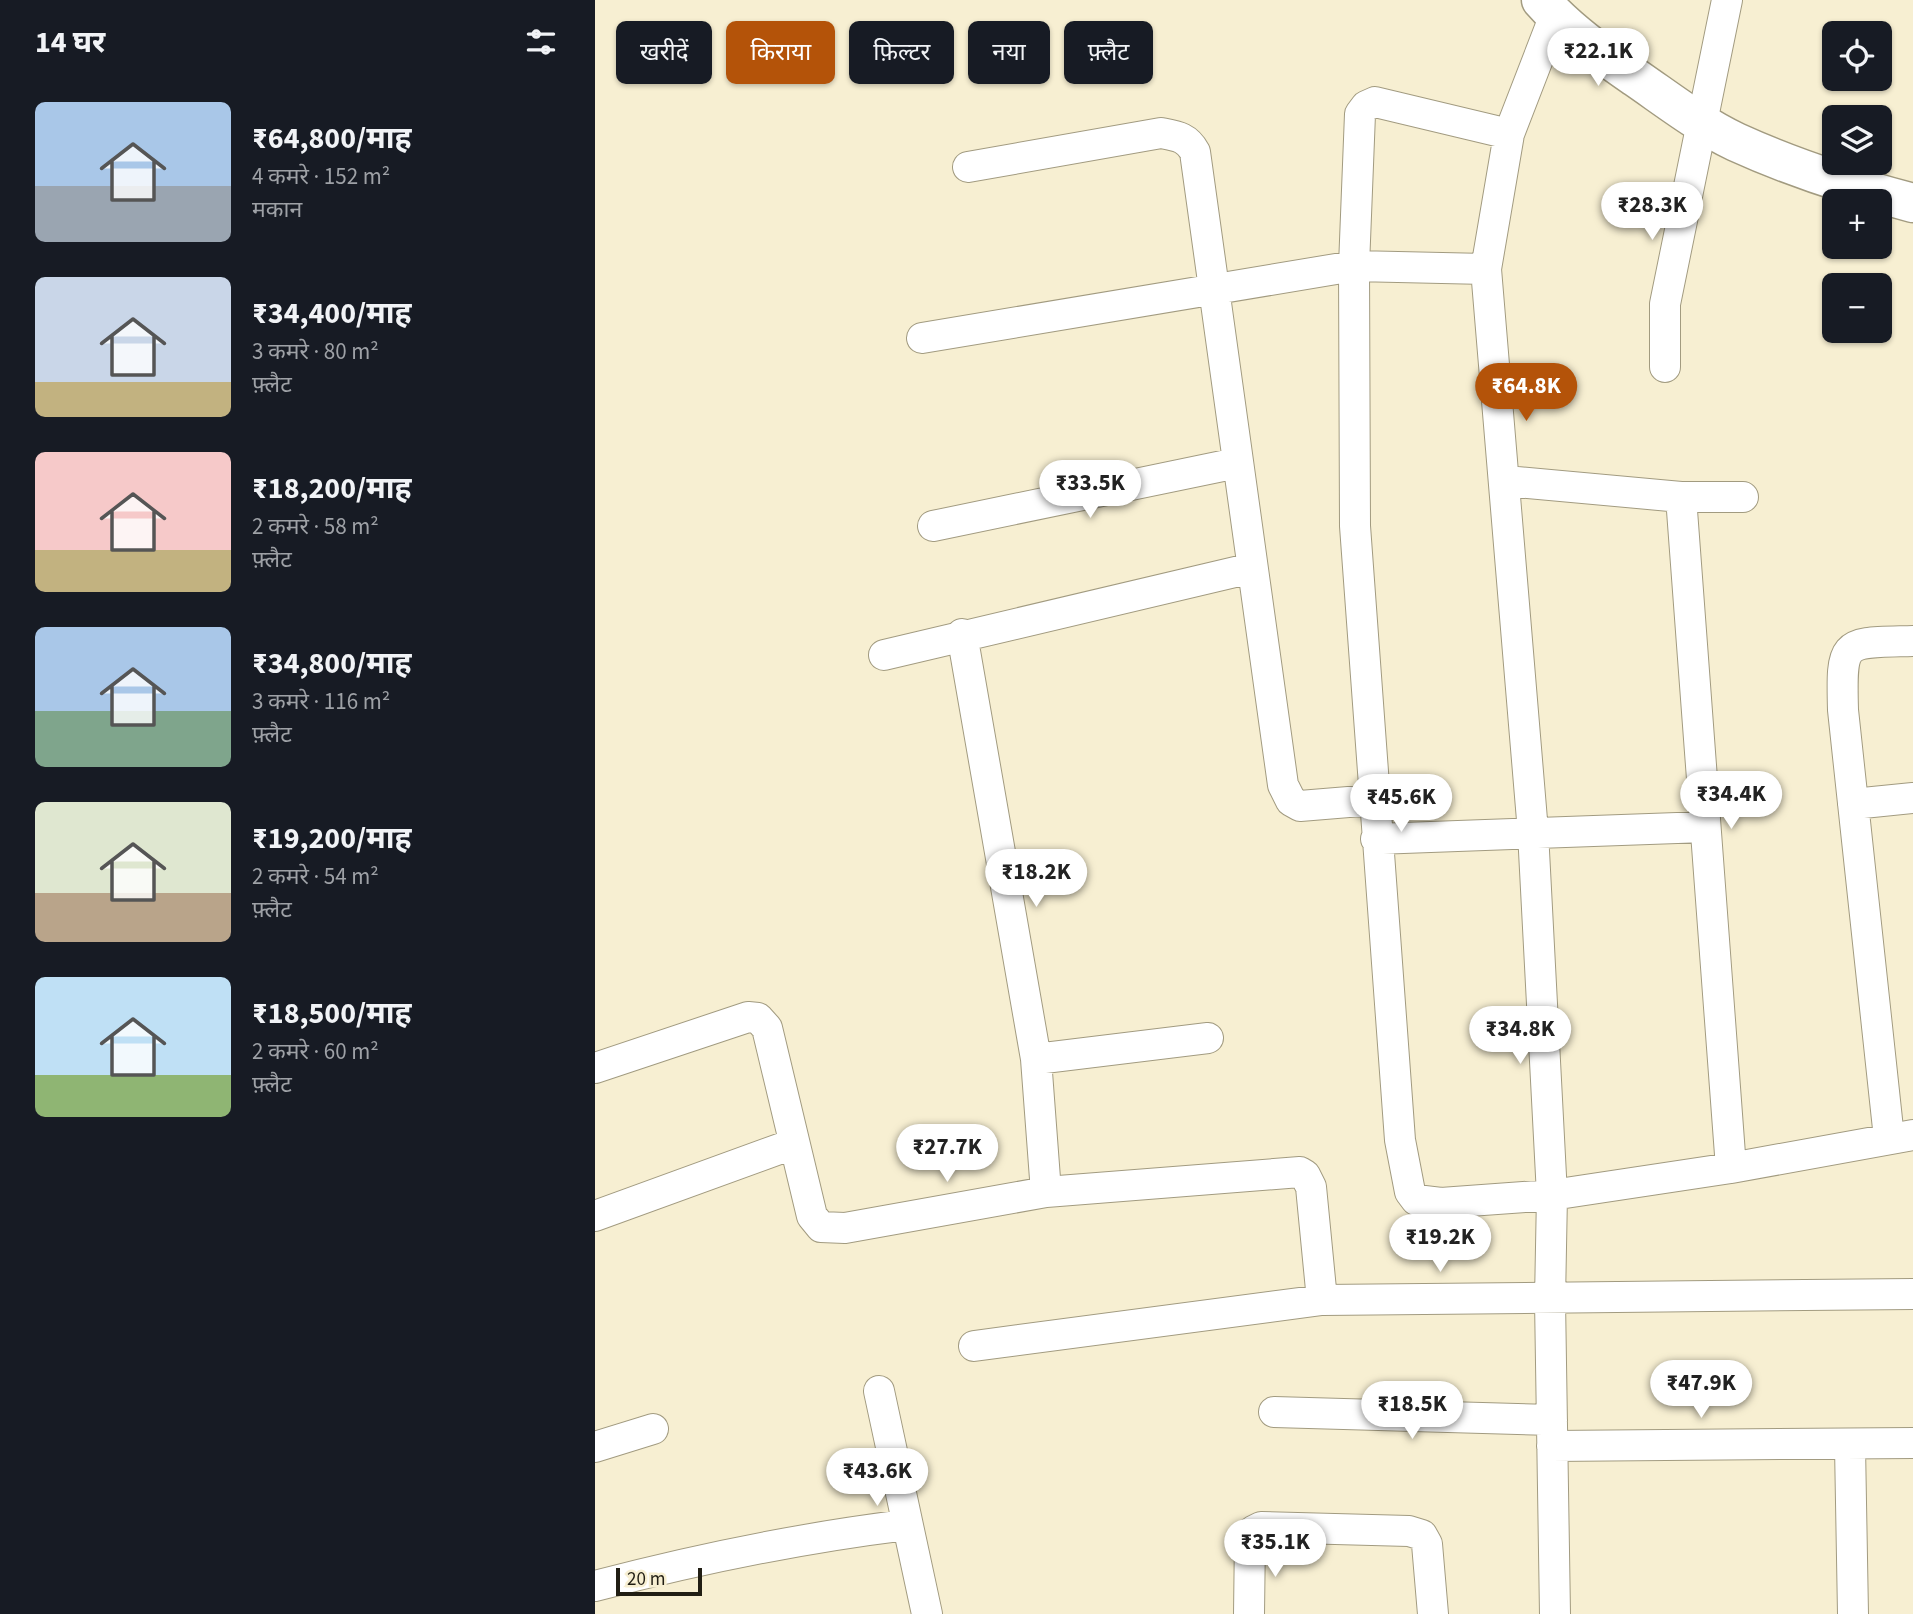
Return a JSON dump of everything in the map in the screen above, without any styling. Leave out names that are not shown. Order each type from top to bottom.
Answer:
[{"type":"street","points":[[1665,367],[1665,304],[1727,0]]},
{"type":"street","points":[[1555,1614],[1550,1300],[1552,1195],[1533,832],[1506,481],[1486,269],[1509,134],[1548,8],[1602,55],[1701,123],[1735,141],[1844,185],[1913,203]]},
{"type":"street","points":[[1509,134],[1375,102],[1366,106],[1360,114],[1354,266],[1355,526],[1400,1140],[1410,1192],[1416,1199],[1441,1203],[1552,1195],[1731,1168],[1901,1137],[1853,804],[1843,710],[1842,664],[1845,654],[1861,644],[1913,641]]},
{"type":"street","points":[[968,167],[1161,133],[1180,136],[1190,142],[1195,152],[1283,785],[1291,801],[1300,806],[1373,800]]},
{"type":"street","points":[[922,338],[1354,266],[1486,269]]},
{"type":"street","points":[[933,526],[1237,463]]},
{"type":"street","points":[[1506,481],[1681,497],[1743,497]]},
{"type":"street","points":[[1681,497],[1731,1168]]},
{"type":"street","points":[[884,655],[962,634],[1252,568]]},
{"type":"street","points":[[962,634],[1036,1059],[1046,1192]]},
{"type":"street","points":[[1853,804],[1913,798]]},
{"type":"street","points":[[1376,839],[1705,827]]},
{"type":"street","points":[[595,1068],[748,1017],[758,1018],[767,1028],[780,1072],[793,1144],[813,1216],[821,1227],[845,1228],[1046,1192],[1300,1172],[1305,1175],[1311,1187],[1322,1300]]},
{"type":"street","points":[[1036,1059],[1208,1038]]},
{"type":"street","points":[[595,1216],[793,1144]]},
{"type":"street","points":[[974,1346],[1322,1300],[1550,1300],[1913,1294]]},
{"type":"street","points":[[879,1391],[927,1614]]},
{"type":"street","points":[[1273,1412],[1552,1433],[1850,1446],[1913,1443]]},
{"type":"street","points":[[595,1447],[653,1429]]},
{"type":"street","points":[[1850,1446],[1853,1614]]},
{"type":"street","points":[[595,1586],[715,1556],[814,1537],[906,1525]]},
{"type":"street","points":[[1249,1614],[1250,1537],[1253,1531],[1261,1527],[1409,1531],[1422,1535],[1427,1544],[1433,1614]]}]
